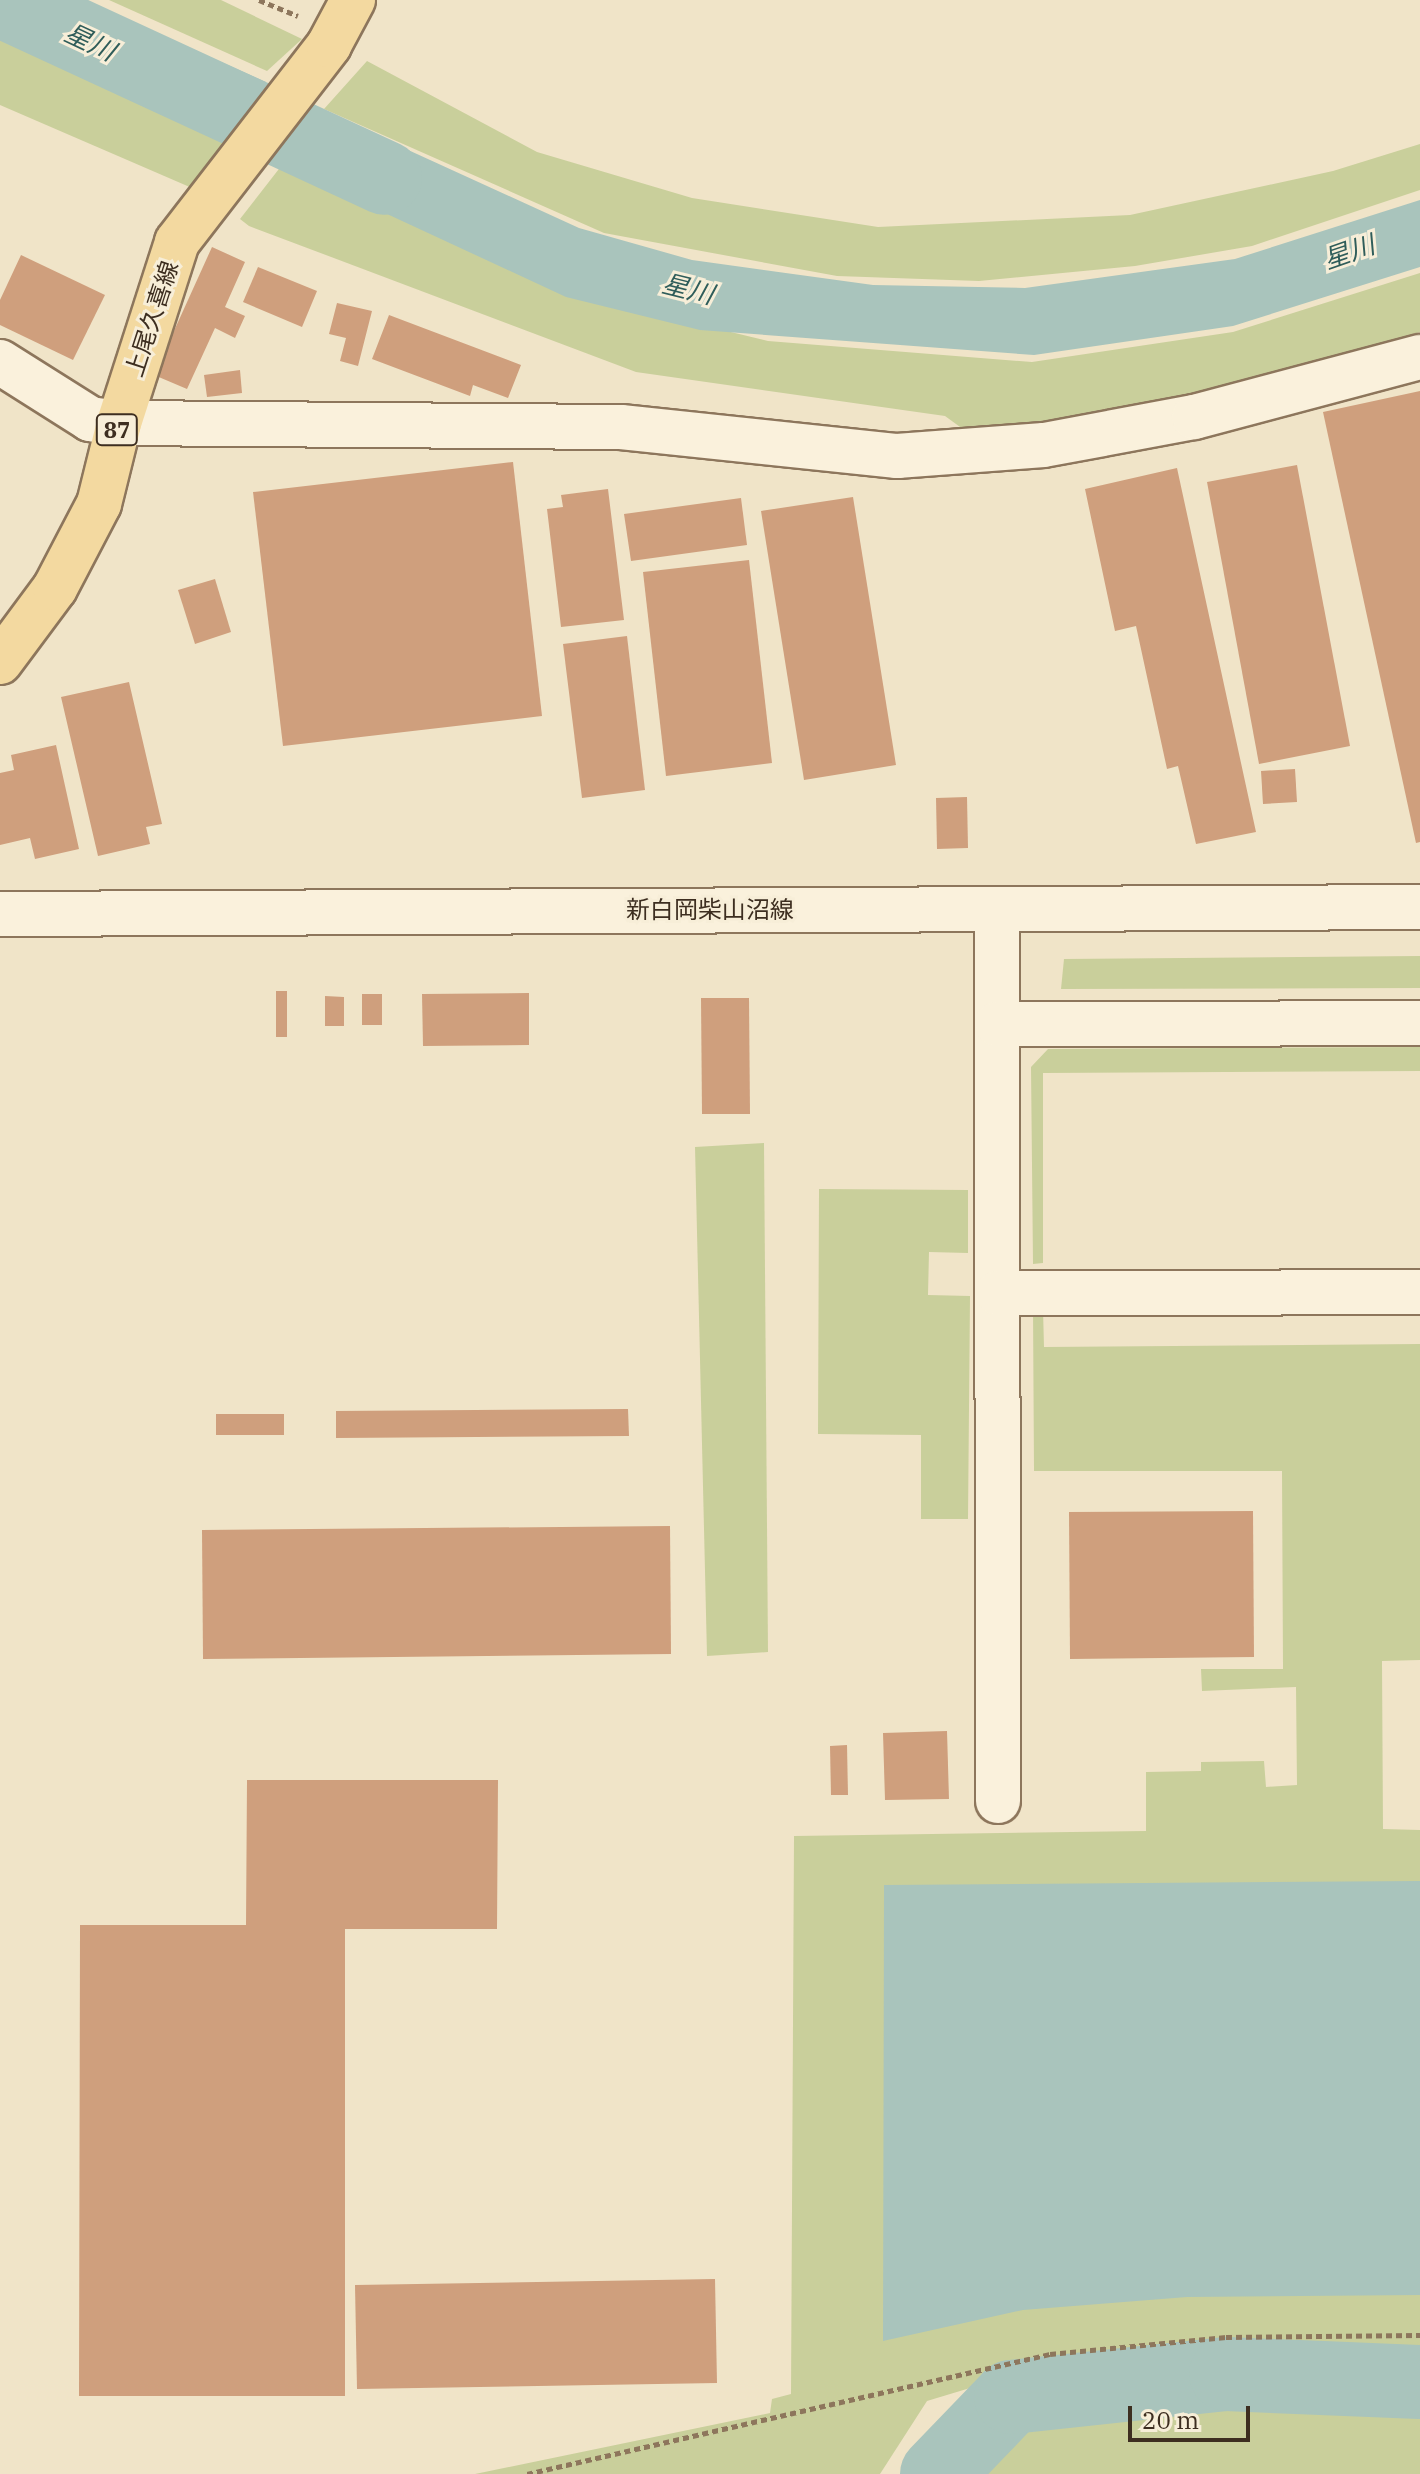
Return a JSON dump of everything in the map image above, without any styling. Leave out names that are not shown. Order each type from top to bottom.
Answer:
[{"type":"main road","name":"上尾久喜線","points":[[0,662],[55,588],[99,504],[119,423],[177,242],[329,45],[353,0]]},
{"type":"street","points":[[0,362],[90,419],[119,423],[621,427],[897,456],[1044,445],[1194,417],[1420,357]]},
{"type":"street","name":"新白岡柴山沼線","points":[[0,914],[1420,907]]},
{"type":"street","points":[[997,909],[998,1801]]},
{"type":"street","points":[[997,1024],[1420,1023]]},
{"type":"street","points":[[998,1293],[1420,1292]]},
{"type":"path","points":[[527,2474],[1050,2354],[1226,2337],[1420,2335]]},
{"type":"green space","points":[[109,0],[221,0],[302,39],[267,71]]},
{"type":"green space","points":[[0,40],[227,141],[192,188],[0,105]]},
{"type":"green space","points":[[367,61],[537,152],[692,198],[878,227],[1130,215],[1333,171],[1420,144],[1420,190],[1252,246],[1135,266],[979,281],[837,276],[604,233],[324,109]]},
{"type":"green space","points":[[282,165],[573,294],[768,341],[1032,362],[1233,332],[1420,273],[1420,332],[1248,383],[1111,416],[967,432],[945,416],[636,372],[249,226],[240,219]]},
{"type":"green space","points":[[1420,956],[1420,988],[1061,989],[1064,959]]},
{"type":"green space","points":[[1420,1047],[1420,1071],[1043,1073],[1043,1263],[1033,1264],[1031,1067],[1048,1049]]},
{"type":"green space","points":[[764,1143],[768,1652],[707,1656],[695,1147]]},
{"type":"green space","points":[[819,1189],[968,1190],[968,1253],[929,1252],[928,1295],[970,1296],[968,1519],[921,1519],[921,1435],[818,1434]]},
{"type":"green space","points":[[1033,1309],[1043,1309],[1044,1347],[1420,1344],[1420,1660],[1382,1661],[1383,1829],[1420,1830],[1420,2360],[1228,2350],[1039,2367],[927,2401],[880,2474],[475,2474],[770,2413],[772,2399],[791,2394],[794,1836],[1146,1831],[1146,1772],[1201,1771],[1201,1762],[1264,1761],[1266,1787],[1297,1785],[1296,1687],[1202,1691],[1201,1669],[1283,1669],[1282,1471],[1034,1471]]},
{"type":"green space","points":[[1179,2407],[1420,2410],[1420,2474],[967,2474],[1017,2434]]},
{"type":"water","points":[[0,0],[81,0],[266,82],[225,135],[0,33]]},
{"type":"water","points":[[314,107],[579,228],[692,260],[873,285],[1025,288],[1235,259],[1420,200],[1420,267],[1233,326],[1034,355],[700,330],[566,297],[275,162]]},
{"type":"water","points":[[1420,1881],[1420,2295],[1187,2297],[1023,2310],[883,2341],[884,1885]]},
{"type":"building","points":[[212,247],[245,262],[225,307],[245,316],[235,338],[215,328],[187,389],[154,375]]},
{"type":"building","points":[[21,255],[105,295],[73,360],[0,325],[0,300]]},
{"type":"building","points":[[258,267],[317,291],[302,327],[243,302]]},
{"type":"building","points":[[337,303],[372,311],[358,366],[340,361],[346,338],[329,334]]},
{"type":"building","points":[[389,315],[521,365],[508,398],[473,385],[470,396],[372,359]]},
{"type":"building","points":[[240,370],[242,393],[207,397],[204,375]]},
{"type":"building","points":[[1420,391],[1420,842],[1416,843],[1323,412]]},
{"type":"building","points":[[513,462],[542,716],[283,746],[253,492]]},
{"type":"building","points":[[1297,465],[1350,746],[1259,764],[1207,482]]},
{"type":"building","points":[[1177,468],[1256,832],[1196,844],[1178,766],[1167,769],[1136,626],[1115,631],[1085,489]]},
{"type":"building","points":[[608,489],[624,620],[561,627],[547,509],[563,507],[561,495]]},
{"type":"building","points":[[853,497],[896,765],[804,780],[761,511]]},
{"type":"building","points":[[741,498],[747,545],[631,561],[624,514]]},
{"type":"building","points":[[749,560],[772,763],[666,776],[643,572]]},
{"type":"building","points":[[215,579],[231,632],[195,644],[178,590]]},
{"type":"building","points":[[627,636],[645,790],[582,798],[563,644]]},
{"type":"building","points":[[129,682],[162,824],[146,827],[150,844],[98,856],[61,697]]},
{"type":"building","points":[[56,745],[79,849],[35,859],[30,838],[0,845],[0,773],[14,770],[11,755]]},
{"type":"building","points":[[1295,769],[1297,802],[1263,804],[1261,771]]},
{"type":"building","points":[[967,797],[968,848],[937,849],[936,798]]},
{"type":"building","points":[[276,991],[287,991],[287,1037],[276,1037]]},
{"type":"building","points":[[529,993],[529,1045],[423,1046],[422,994]]},
{"type":"building","points":[[362,994],[382,994],[382,1025],[362,1025]]},
{"type":"building","points":[[325,996],[344,997],[344,1026],[325,1026]]},
{"type":"building","points":[[701,998],[749,998],[750,1114],[702,1114]]},
{"type":"building","points":[[628,1409],[629,1436],[336,1438],[336,1411]]},
{"type":"building","points":[[216,1414],[284,1414],[284,1435],[216,1435]]},
{"type":"building","points":[[1253,1511],[1254,1657],[1070,1659],[1069,1512]]},
{"type":"building","points":[[670,1526],[671,1654],[203,1659],[202,1530]]},
{"type":"building","points":[[947,1731],[949,1799],[885,1800],[883,1733]]},
{"type":"building","points":[[847,1745],[848,1795],[831,1795],[830,1746]]},
{"type":"building","points":[[247,1780],[498,1780],[497,1929],[345,1929],[345,2396],[79,2396],[80,1925],[246,1925]]},
{"type":"building","points":[[715,2279],[717,2383],[357,2389],[355,2285]]},
{"type":"waterway","name":"星川","points":[[0,0],[385,178]]},
{"type":"waterway","points":[[937,2474],[1011,2397],[1226,2374],[1420,2382]]}]
